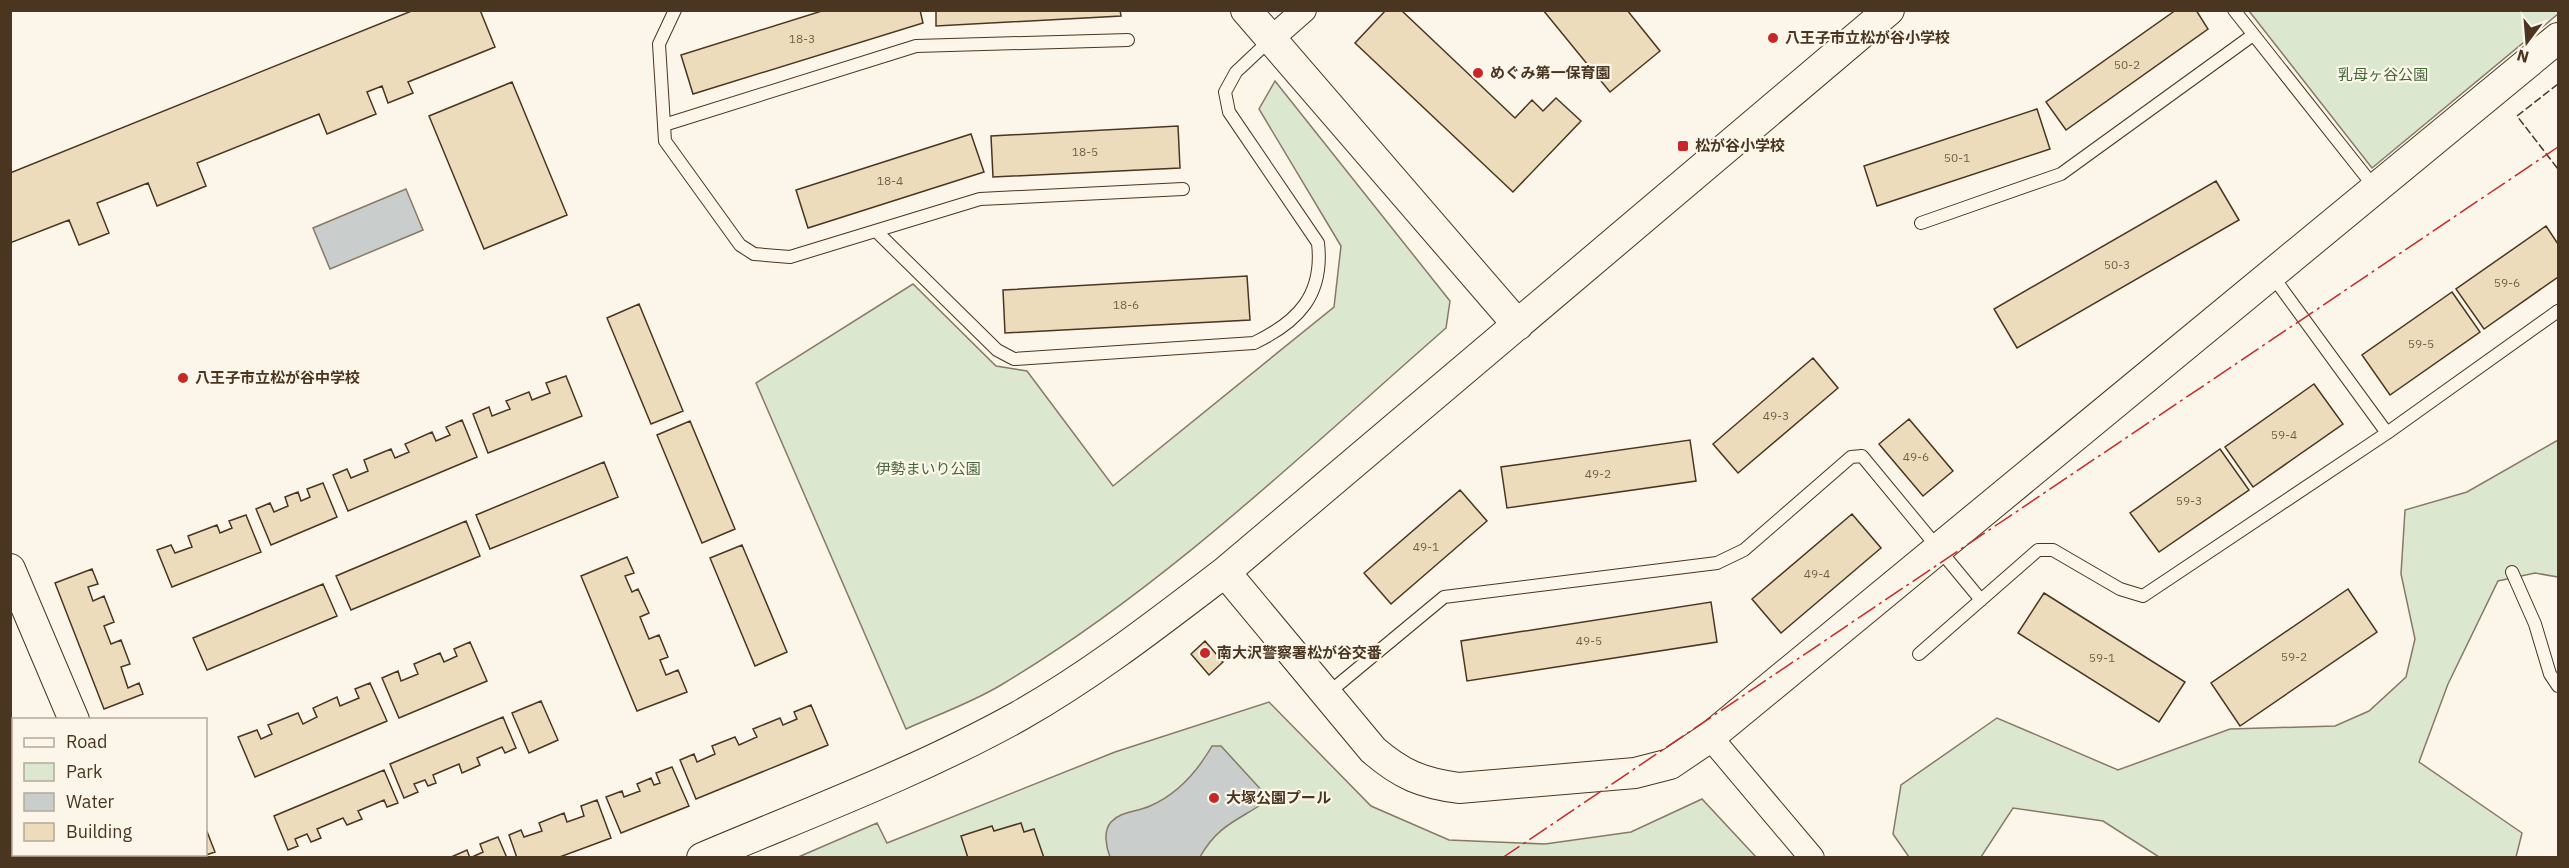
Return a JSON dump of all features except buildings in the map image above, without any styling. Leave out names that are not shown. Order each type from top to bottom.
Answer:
[{"type":"street","points":[[1246,10],[1518,325]]},
{"type":"street","points":[[1271,39],[1304,10]]},
{"type":"street","points":[[702,858],[907,771],[1020,715],[1130,645],[1225,572],[1889,10]]},
{"type":"street","points":[[1225,572],[1373,750],[1402,774],[1432,784],[1459,788],[1635,773],[1670,764],[1710,736],[1939,550],[2559,38]]},
{"type":"street","points":[[10,568],[73,718]]},
{"type":"street","points":[[1710,736],[1812,858]]},
{"type":"lane","points":[[675,10],[659,44],[657,59],[665,141],[740,245],[754,254],[790,257],[980,199],[1183,189]]},
{"type":"lane","points":[[2234,10],[2375,188]]},
{"type":"lane","points":[[1921,223],[2061,174],[2253,35]]},
{"type":"lane","points":[[877,232],[997,350],[1014,359],[1254,343],[1278,332],[1296,317],[1312,294],[1321,264],[1318,243],[1229,112],[1225,92],[1236,72],[1271,39]]},
{"type":"lane","points":[[664,125],[916,46],[1128,40]]},
{"type":"lane","points":[[2271,274],[2387,433]]},
{"type":"lane","points":[[1919,654],[2038,550],[2053,550],[2120,589],[2143,596],[2387,433],[2559,311]]},
{"type":"lane","points":[[1326,694],[1444,597],[1718,562],[1744,550],[1851,457],[1862,456],[1981,600]]},
{"type":"lane","points":[[2512,572],[2535,624],[2550,674],[2559,686]]},
{"type":"green space","name":"乳母ヶ谷公園","points":[[2558,10],[2558,14],[2372,168],[2249,11]]},
{"type":"green space","name":"伊勢まいり公園","points":[[1275,81],[1450,301],[1446,328],[1231,517],[1119,606],[1061,647],[1001,685],[906,729],[756,383],[913,284],[996,366],[1027,371],[1113,486],[1334,307],[1341,246],[1259,109]]},
{"type":"green space","points":[[2558,440],[2558,577],[2535,573],[2498,581],[2448,684],[2419,762],[2522,833],[2516,857],[2159,857],[2103,821],[2013,808],[1981,857],[1909,857],[1893,834],[1901,785],[1997,718],[2118,770],[2230,729],[2335,726],[2369,711],[2406,677],[2415,639],[2401,574],[2405,510],[2467,492]]},
{"type":"green space","points":[[1269,702],[1371,806],[1449,840],[1545,844],[1631,832],[1702,799],[1756,857],[796,858],[877,823],[887,843],[1115,752]]},
{"type":"water","points":[[406,189],[423,230],[330,269],[313,228]]},
{"type":"water","name":"大塚公園プール","points":[[1212,746],[1221,746],[1265,794],[1265,802],[1221,831],[1200,857],[1110,857],[1106,834],[1111,822],[1119,816],[1150,806],[1178,789],[1200,765]]},
{"type":"fence","points":[[2558,84],[2517,116],[2558,169]]},
{"type":"power","points":[[1502,858],[2558,147]]},
{"type":"place","name":"八王子市立松が谷小学校","points":[[1773,38]]},
{"type":"place","name":"めぐみ第一保育園","points":[[1478,73]]},
{"type":"place","name":"松が谷小学校","points":[[1683,146]]},
{"type":"place","name":"八王子市立松が谷中学校","points":[[183,378]]},
{"type":"place","name":"南大沢警察署松が谷交番","points":[[1205,653]]},
{"type":"place","name":"大塚公園プール","points":[[1214,798]]}]
